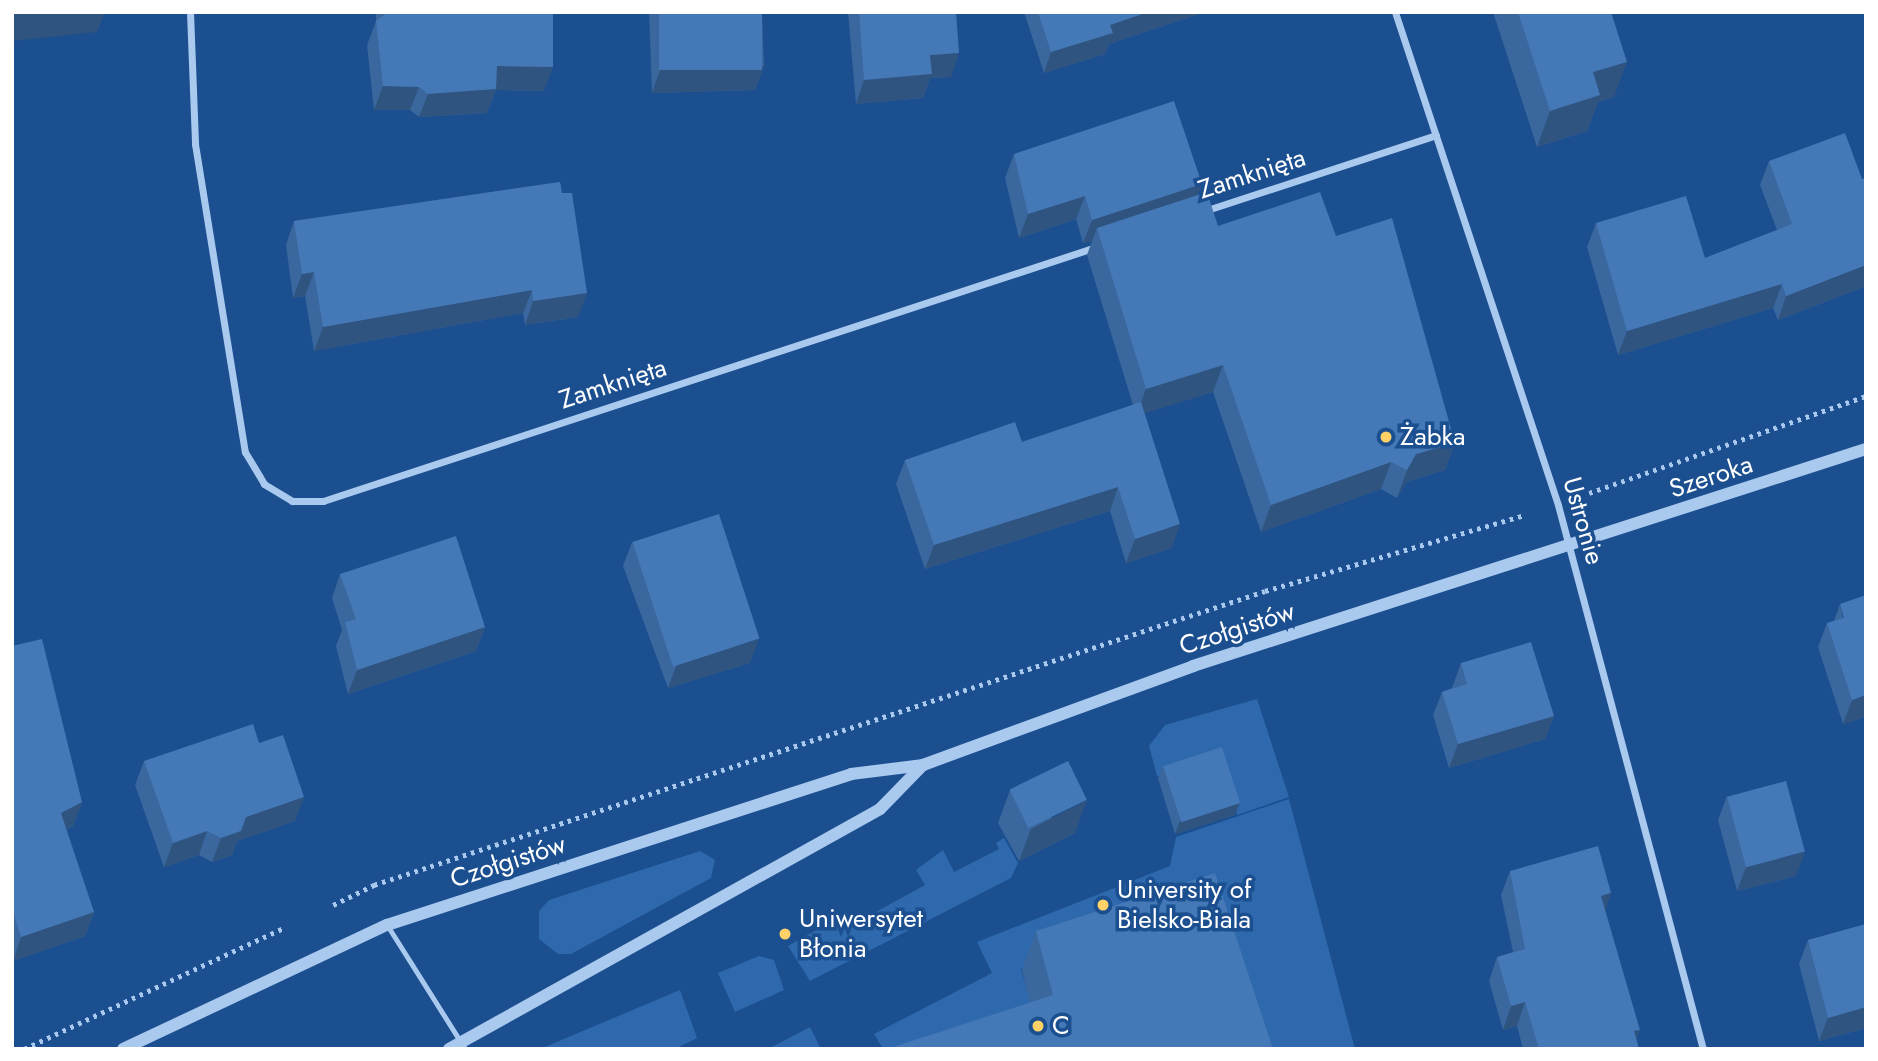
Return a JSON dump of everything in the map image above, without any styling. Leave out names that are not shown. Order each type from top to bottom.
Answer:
[{"type":"street","name":"Zamknięta","points":[[190,12],[195,144],[245,452],[264,484],[292,501],[323,501],[1105,244]]},
{"type":"street","name":"Ustronie","points":[[1395,12],[1558,505],[1703,1049]]},
{"type":"street","name":"Zamknięta","points":[[1198,214],[1436,135]]},
{"type":"street","name":"Szeroka","points":[[1570,548],[1866,449]]},
{"type":"street","name":"Czołgistów","points":[[123,1049],[387,925],[851,774],[923,765],[1193,666],[1570,548]]},
{"type":"street","name":"Czołgistów","points":[[449,1049],[463,1045],[880,809],[923,765]]},
{"type":"lane","points":[[387,925],[463,1045]]},
{"type":"path","points":[[1558,505],[1726,440],[1866,396]]},
{"type":"shaded area","points":[[1257,699],[1289,797],[1237,815],[1219,757],[1157,776],[1149,746],[1165,725]]},
{"type":"shaded area","points":[[1289,799],[1355,1049],[1249,1049],[1203,908],[1021,969],[1033,1008],[909,1049],[883,1049],[874,1034],[992,973],[977,942],[1170,866],[1176,837]]},
{"type":"shaded area","points":[[1004,838],[1018,863],[1011,878],[810,981],[788,946],[843,915],[852,925],[925,885],[916,870],[943,850],[954,872],[999,849],[996,843]]},
{"type":"shaded area","points":[[700,851],[715,860],[711,878],[571,954],[558,954],[539,939],[539,911],[549,900]]},
{"type":"shaded area","points":[[759,956],[774,960],[784,990],[735,1012],[718,973]]},
{"type":"shaded area","points":[[680,990],[697,1038],[675,1049],[540,1049]]},
{"type":"shaded area","points":[[810,1027],[821,1049],[768,1049]]},
{"type":"building","points":[[384,12],[553,12],[553,67],[497,66],[496,89],[428,94],[419,87],[383,86],[376,21]]},
{"type":"building","points":[[659,12],[762,12],[762,70],[659,70]]},
{"type":"building","points":[[859,12],[956,12],[959,53],[930,55],[932,74],[864,80]]},
{"type":"building","points":[[1038,12],[1148,12],[1110,25],[1113,33],[1051,52]]},
{"type":"building","points":[[1518,12],[1611,12],[1627,62],[1593,72],[1600,95],[1550,111]]},
{"type":"building","points":[[1174,101],[1202,184],[1092,220],[1085,196],[1028,214],[1014,154]]},
{"type":"building","points":[[1845,133],[1862,179],[1866,178],[1866,265],[1786,296],[1782,284],[1627,331],[1596,223],[1686,196],[1705,258],[1792,224],[1769,161]]},
{"type":"building","points":[[560,182],[562,193],[572,193],[587,293],[533,301],[532,290],[323,327],[314,272],[302,274],[294,221]]},
{"type":"building","points":[[1207,192],[1218,226],[1320,192],[1336,236],[1392,218],[1455,443],[1416,454],[1407,470],[1391,462],[1271,505],[1223,365],[1146,389],[1097,228]]},
{"type":"building","points":[[1141,402],[1180,524],[1135,539],[1118,487],[934,545],[905,460],[1015,422],[1022,442]]},
{"type":"building","points":[[719,514],[759,639],[673,667],[632,542]]},
{"type":"building","points":[[456,536],[485,627],[357,670],[345,622],[356,619],[340,574]]},
{"type":"building","points":[[1866,595],[1866,695],[1852,700],[1827,623],[1844,618],[1840,604]]},
{"type":"building","points":[[42,639],[82,802],[61,813],[94,912],[21,937],[12,909],[12,646]]},
{"type":"building","points":[[1531,642],[1554,716],[1458,744],[1442,692],[1467,684],[1461,663]]},
{"type":"building","points":[[253,724],[259,743],[283,735],[304,797],[246,817],[241,831],[221,838],[207,831],[173,843],[144,761]]},
{"type":"building","points":[[1222,747],[1240,803],[1181,822],[1163,766]]},
{"type":"building","points":[[1068,761],[1087,800],[1028,828],[1010,789]]},
{"type":"building","points":[[1786,781],[1805,852],[1746,867],[1727,797]]},
{"type":"building","points":[[1598,846],[1611,893],[1601,896],[1640,1030],[1634,1031],[1639,1049],[1539,1049],[1525,1002],[1511,1006],[1497,957],[1525,949],[1510,871]]},
{"type":"building","points":[[1215,873],[1273,1049],[887,1049],[1053,995],[1036,931]]},
{"type":"building","points":[[1866,924],[1866,1007],[1828,1018],[1808,940]]},
{"type":"place","name":"Żabka","points":[[1386,437]]},
{"type":"place","name":"University of Bielsko-Biala","points":[[1103,905]]},
{"type":"place","name":"Uniwersytet Błonia","points":[[785,934]]},
{"type":"place","name":"C","points":[[1038,1026]]}]
